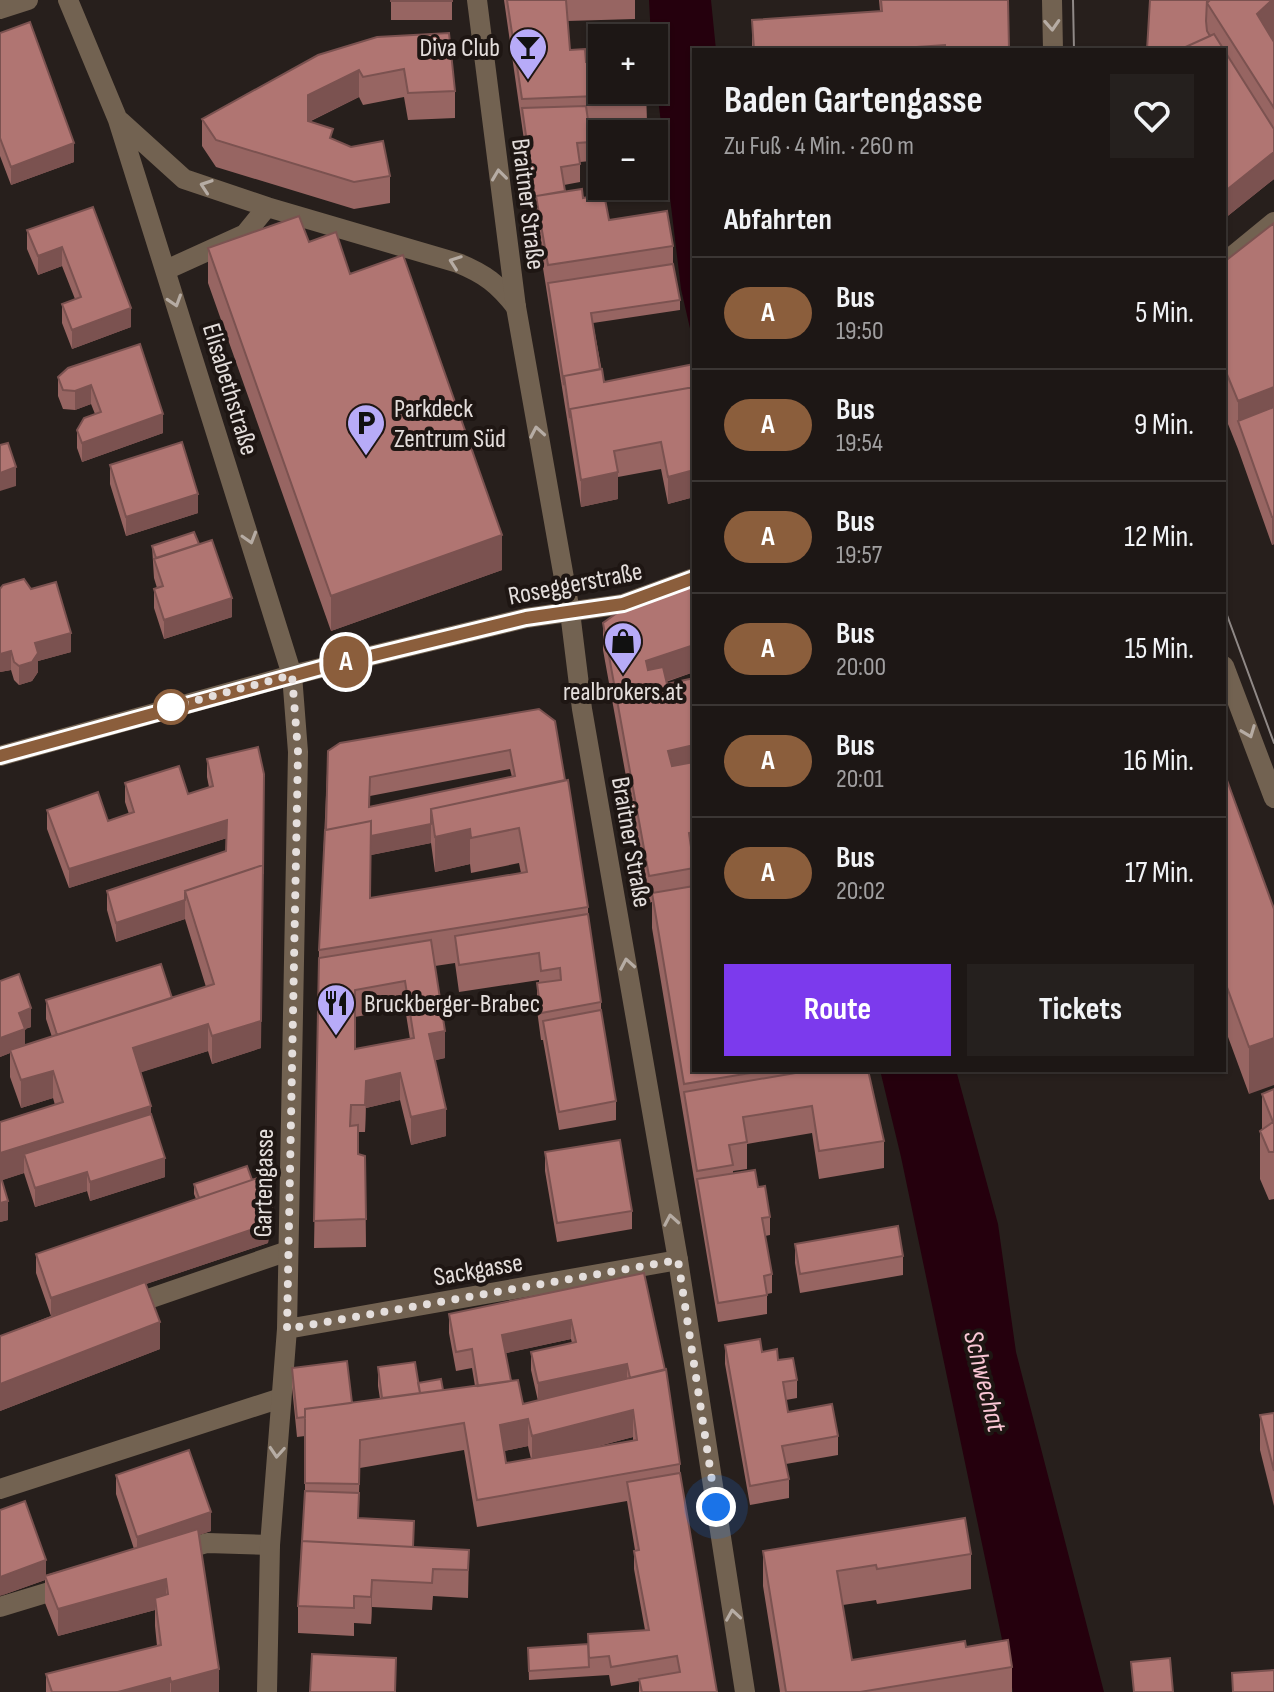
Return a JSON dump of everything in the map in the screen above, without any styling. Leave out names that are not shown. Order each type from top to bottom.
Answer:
[{"type":"street","points":[[0,9],[28,0]]},
{"type":"street","name":"Elisabethstraße","points":[[68,0],[118,120],[292,675]]},
{"type":"street","name":"Braitner Straße","points":[[477,0],[516,307],[678,1260],[745,1692]]},
{"type":"street","points":[[1052,0],[1053,48]]},
{"type":"street","name":"Elisabethstraße","points":[[118,120],[184,179],[267,207],[458,263],[483,273],[502,289],[516,307]]},
{"type":"street","points":[[166,270],[245,234],[267,207]]},
{"type":"street","points":[[1226,261],[1274,222]]},
{"type":"street","name":"Roseggerstraße","points":[[0,756],[292,675],[526,618],[638,600],[692,579]]},
{"type":"street","points":[[1226,671],[1274,798]]},
{"type":"street","name":"Gartengasse","points":[[267,1692],[270,1545],[287,1329],[298,752],[292,675]]},
{"type":"street","points":[[108,1312],[288,1251]]},
{"type":"street","name":"Sackgasse","points":[[287,1329],[678,1260]]},
{"type":"street","points":[[0,1489],[281,1398]]},
{"type":"street","points":[[162,1557],[207,1543],[270,1545]]},
{"type":"street","points":[[0,1607],[89,1580]]},
{"type":"water","points":[[649,0],[711,0],[716,48],[692,48],[692,337],[681,289],[668,181],[668,120],[661,120],[659,104],[668,104],[668,24],[650,24]]},
{"type":"water","name":"Schwechat","points":[[880,1072],[957,1072],[998,1224],[1016,1352],[1104,1692],[1013,1692]]},
{"type":"building","points":[[452,0],[452,1],[391,1]]},
{"type":"building","points":[[507,0],[566,0],[570,50],[585,49],[588,62],[588,96],[522,99]]},
{"type":"building","points":[[881,0],[1008,0],[1009,48],[945,48],[945,45],[754,48],[752,20],[882,11]]},
{"type":"building","points":[[1150,0],[1207,0],[1206,21],[1210,36],[1183,48],[1147,48]]},
{"type":"building","points":[[1210,0],[1272,0],[1257,14],[1274,42],[1274,108],[1207,3]]},
{"type":"building","points":[[30,22],[74,143],[11,167],[0,138],[0,33]]},
{"type":"building","points":[[449,33],[455,91],[408,93],[404,69],[363,77],[359,70],[308,95],[308,121],[333,129],[330,138],[351,147],[383,141],[390,176],[354,182],[216,140],[202,119],[318,55],[377,37]]},
{"type":"building","points":[[1214,34],[1223,48],[1183,48]]},
{"type":"building","points":[[1226,53],[1274,129],[1274,152],[1226,190]]},
{"type":"building","points":[[586,106],[588,142],[577,143],[580,164],[561,167],[565,191],[536,196],[536,205],[522,108]]},
{"type":"building","points":[[582,189],[583,198],[605,200],[609,220],[667,211],[673,246],[548,265],[536,196]]},
{"type":"building","points":[[93,207],[131,308],[72,330],[62,304],[81,297],[62,247],[38,256],[27,230]]},
{"type":"building","name":"Parkdeck Zentrum Süd","points":[[299,216],[309,242],[336,232],[350,274],[403,255],[502,535],[331,596],[208,248]]},
{"type":"building","points":[[1274,223],[1274,387],[1238,401],[1226,372],[1226,260]]},
{"type":"building","points":[[673,264],[680,300],[591,313],[600,369],[564,376],[564,385],[548,283]]},
{"type":"building","points":[[140,344],[163,414],[82,443],[77,430],[84,418],[101,412],[91,385],[75,391],[63,390],[58,377],[68,368]]},
{"type":"building","points":[[692,364],[692,387],[570,409],[570,418],[564,376],[602,369],[604,382]]},
{"type":"building","points":[[692,387],[692,471],[668,477],[661,442],[614,451],[618,472],[581,480],[570,409]]},
{"type":"building","points":[[1274,407],[1274,517],[1272,517],[1238,421]]},
{"type":"building","points":[[182,442],[198,494],[126,517],[110,465]]},
{"type":"building","points":[[8,443],[16,467],[0,473],[0,445]]},
{"type":"building","points":[[194,532],[199,544],[156,558],[152,546]]},
{"type":"building","points":[[212,540],[232,598],[164,620],[154,589],[163,586],[154,559]]},
{"type":"building","points":[[24,579],[31,589],[56,582],[71,633],[35,643],[38,653],[32,662],[19,666],[14,662],[11,651],[0,654],[0,589],[3,585]]},
{"type":"building","points":[[692,580],[692,646],[646,661],[648,670],[663,667],[667,684],[692,678],[692,745],[668,751],[672,766],[692,762],[692,832],[689,833],[692,868],[649,876],[603,623],[628,605]]},
{"type":"building","points":[[539,709],[555,721],[565,780],[431,809],[431,824],[371,836],[371,821],[326,830],[328,751],[340,743]],"holes":[[[510,750],[515,776],[369,807],[370,777]]]},
{"type":"building","points":[[258,747],[264,774],[263,874],[263,865],[185,891],[185,900],[116,923],[107,891],[226,851],[227,820],[69,869],[47,810],[98,792],[108,821],[134,812],[125,783],[179,766],[188,794],[213,786],[207,759]]},
{"type":"building","points":[[1226,777],[1274,909],[1274,1038],[1249,1047],[1226,984]]},
{"type":"building","points":[[568,780],[588,907],[319,950],[325,830],[371,821],[370,898],[527,872],[519,828],[471,838],[470,829],[435,837],[431,809]]},
{"type":"building","points":[[263,865],[261,1021],[212,1036],[208,1024],[133,1048],[151,1106],[0,1153],[0,1122],[63,1102],[53,1071],[21,1080],[10,1050],[214,984],[185,891]]},
{"type":"building","points":[[692,886],[692,1072],[756,1072],[684,1084],[652,893]]},
{"type":"building","points":[[588,914],[601,1002],[541,1013],[537,983],[561,980],[560,968],[541,971],[539,953],[459,965],[455,936]]},
{"type":"building","points":[[431,940],[445,1031],[429,1034],[446,1109],[411,1117],[400,1073],[366,1081],[365,1105],[351,1105],[350,1126],[358,1125],[358,1154],[365,1156],[366,1219],[314,1221],[319,958]],"holes":[[[405,981],[414,1038],[355,1049],[355,990]]]},
{"type":"building","points":[[161,964],[172,998],[57,1035],[46,1000]]},
{"type":"building","points":[[19,974],[31,1008],[19,1013],[25,1029],[0,1038],[0,981]]},
{"type":"building","points":[[601,1010],[616,1101],[559,1112],[543,1021]]},
{"type":"building","points":[[801,1072],[868,1072],[884,1141],[819,1151],[812,1106],[743,1117],[747,1142],[729,1145],[733,1165],[697,1171],[684,1092]]},
{"type":"building","points":[[1274,1089],[1274,1152],[1269,1152],[1260,1131],[1273,1122],[1262,1094]]},
{"type":"building","points":[[151,1114],[165,1158],[90,1182],[87,1172],[35,1188],[24,1154]]},
{"type":"building","points":[[620,1140],[632,1211],[557,1223],[545,1152]]},
{"type":"building","points":[[247,1166],[252,1180],[199,1198],[194,1184]]},
{"type":"building","points":[[755,1170],[758,1187],[765,1186],[770,1217],[762,1218],[772,1274],[764,1276],[767,1295],[718,1303],[697,1179]]},
{"type":"building","points":[[275,1172],[268,1224],[51,1298],[36,1254]]},
{"type":"building","points":[[0,1174],[8,1201],[0,1203]]},
{"type":"building","points":[[898,1226],[903,1256],[800,1274],[795,1244]]},
{"type":"building","points":[[644,1273],[665,1370],[630,1378],[627,1364],[538,1383],[531,1352],[576,1342],[571,1320],[502,1335],[511,1381],[478,1386],[472,1349],[456,1352],[449,1314]]},
{"type":"building","points":[[145,1282],[160,1322],[0,1384],[0,1336]]},
{"type":"building","points":[[760,1339],[762,1352],[777,1349],[778,1360],[793,1358],[797,1380],[783,1382],[788,1412],[832,1404],[838,1436],[782,1446],[789,1479],[750,1486],[725,1345]]},
{"type":"building","points":[[347,1361],[352,1403],[305,1409],[305,1417],[297,1418],[292,1368]]},
{"type":"building","points":[[415,1362],[420,1393],[382,1398],[378,1367]]},
{"type":"building","points":[[666,1369],[680,1464],[477,1500],[464,1423],[360,1440],[359,1484],[305,1483],[305,1409],[518,1380],[523,1404]],"holes":[[[633,1410],[637,1440],[506,1463],[500,1425],[528,1419],[532,1436]]]},
{"type":"building","points":[[441,1379],[443,1390],[420,1393],[418,1383]]},
{"type":"building","points":[[1274,1413],[1274,1471],[1260,1415]]},
{"type":"building","points":[[189,1450],[211,1512],[137,1537],[116,1475]]},
{"type":"building","points":[[680,1473],[717,1692],[642,1692],[639,1679],[680,1672],[677,1656],[611,1667],[609,1656],[589,1658],[588,1634],[649,1630],[634,1551],[639,1550],[627,1482]]},
{"type":"building","points":[[305,1491],[359,1493],[358,1518],[414,1521],[413,1547],[302,1541]]},
{"type":"building","points":[[25,1501],[46,1560],[0,1577],[0,1510]]},
{"type":"building","points":[[965,1518],[971,1554],[877,1569],[876,1565],[837,1571],[852,1660],[965,1641],[966,1647],[1008,1640],[1012,1667],[860,1692],[786,1692],[763,1551]]},
{"type":"building","points":[[198,1529],[219,1669],[118,1692],[52,1692],[46,1674],[161,1645],[155,1598],[168,1594],[166,1579],[58,1609],[45,1576]]},
{"type":"building","points":[[302,1541],[469,1550],[468,1570],[433,1569],[432,1583],[372,1580],[371,1597],[354,1596],[354,1608],[298,1606]]},
{"type":"building","points":[[588,1644],[589,1667],[529,1671],[528,1648]]},
{"type":"building","points":[[312,1654],[396,1658],[395,1692],[310,1692]]},
{"type":"building","points":[[1170,1658],[1173,1692],[1134,1692],[1131,1662]]},
{"type":"building","points":[[1274,1670],[1274,1692],[1233,1692],[1232,1673]]},
{"type":"tram line","points":[[1073,0],[1074,48]]},
{"type":"tram line","points":[[1226,612],[1274,743]]},
{"type":"bus line","name":"A","points":[[0,756],[321,668],[526,618],[623,604],[692,579]]},
{"type":"place","name":"Diva Club","points":[[528,81]]},
{"type":"place","name":"Parkdeck Zentrum Süd","points":[[366,457]]},
{"type":"place","name":"realbrokers.at","points":[[623,675]]},
{"type":"place","name":"Bruckberger-Brabec","points":[[336,1037]]},
{"type":"route","points":[[171,707],[292,675],[298,752],[287,1329],[678,1260],[716,1507]]}]
